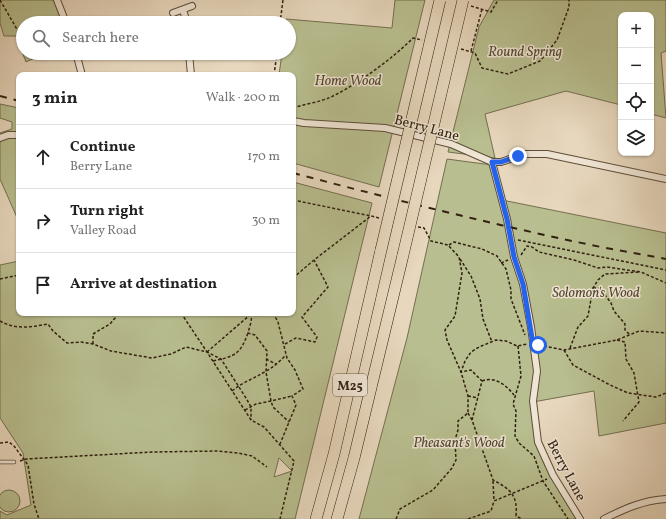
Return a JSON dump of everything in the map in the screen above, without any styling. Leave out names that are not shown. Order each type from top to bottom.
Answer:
[{"type":"highway","name":"M25","points":[[316,519],[334,454],[440,0]]},
{"type":"highway","name":"M25","points":[[337,519],[354,458],[465,3]]},
{"type":"street","points":[[57,0],[63,16]]},
{"type":"street","points":[[173,13],[192,6]]},
{"type":"street","points":[[183,10],[185,16]]},
{"type":"street","points":[[78,60],[81,72]]},
{"type":"street","points":[[190,60],[191,72]]},
{"type":"street","name":"Berry Lane","points":[[296,122],[385,128],[451,144],[492,162],[507,219],[514,257],[523,284],[531,344],[537,371],[533,402],[538,442],[553,474],[580,519]]},
{"type":"street","points":[[0,138],[8,135],[16,135]]},
{"type":"street","points":[[492,162],[501,162],[525,154],[547,154],[666,179]]},
{"type":"street","points":[[604,519],[626,507],[666,499]]},
{"type":"lane","points":[[0,462],[14,462]]},
{"type":"path","points":[[0,0],[16,28]]},
{"type":"path","points":[[281,16],[283,0]]},
{"type":"path","points":[[465,3],[491,12],[498,0]]},
{"type":"path","points":[[458,48],[476,53],[482,68],[508,74],[540,61],[556,40],[569,7],[569,0]]},
{"type":"path","points":[[471,51],[482,9]]},
{"type":"path","points":[[296,107],[330,97],[362,78],[403,48],[413,38],[424,40]]},
{"type":"path","points":[[274,72],[276,60]]},
{"type":"path","points":[[296,201],[379,218]]},
{"type":"path","points":[[296,275],[371,216]]},
{"type":"path","points":[[417,226],[424,228],[431,241],[448,245],[471,276],[480,300],[482,319],[492,343]]},
{"type":"path","points":[[510,238],[666,270]]},
{"type":"path","points":[[448,245],[454,242],[482,249],[497,256],[506,269],[511,290],[511,299],[531,344]]},
{"type":"path","points":[[519,256],[527,246],[532,247],[539,252],[574,260],[598,268],[607,267],[641,272],[666,283]]},
{"type":"path","points":[[458,257],[462,273],[455,316],[445,330],[447,340],[461,372],[468,396],[468,413],[493,480],[494,501],[491,511],[469,519]]},
{"type":"path","points":[[284,344],[296,338],[315,342],[317,337],[302,317],[328,287],[314,260]]},
{"type":"path","points":[[570,349],[578,326],[588,316],[593,288],[598,280],[606,274],[641,272]]},
{"type":"path","points":[[0,279],[16,276]]},
{"type":"path","points":[[593,288],[600,288],[611,303],[614,311],[625,324],[625,330],[630,335]]},
{"type":"path","points":[[93,344],[93,334],[110,324],[115,318],[113,316]]},
{"type":"path","points":[[182,316],[251,420],[264,427],[294,461],[280,519]]},
{"type":"path","points":[[207,352],[249,316]]},
{"type":"path","points":[[213,361],[229,357],[242,348],[248,333],[252,316]]},
{"type":"path","points":[[245,410],[256,404],[271,402],[292,396],[303,390],[295,370],[286,358],[284,344],[278,322],[275,316]]},
{"type":"path","points":[[0,321],[6,324],[28,328],[48,324],[53,331],[67,343],[81,342],[93,344],[111,351],[152,358],[171,354],[186,347],[207,352],[221,359],[251,407],[251,420]]},
{"type":"path","points":[[461,372],[465,361],[471,352],[496,340],[506,341],[518,346],[531,344],[564,350],[617,340],[639,331],[666,333]]},
{"type":"path","points":[[248,333],[254,336],[267,351],[266,372],[271,402],[273,407],[289,422]]},
{"type":"path","points":[[617,340],[625,342],[626,359],[634,373],[639,402],[623,421]]},
{"type":"path","points":[[564,350],[574,365],[628,393],[656,397],[666,393]]},
{"type":"path","points":[[232,391],[242,383],[266,372],[286,354]]},
{"type":"path","points":[[266,360],[276,364]]},
{"type":"path","points":[[461,372],[470,370],[482,381]]},
{"type":"path","points":[[482,381],[487,379],[496,380],[506,386],[514,396]]},
{"type":"path","points":[[473,423],[472,420],[482,381]]},
{"type":"path","points":[[280,445],[296,405],[292,396]]},
{"type":"path","points":[[468,396],[478,398]]},
{"type":"path","points":[[396,519],[400,509],[432,490],[452,468],[456,460],[455,440],[458,430],[458,421],[468,413]]},
{"type":"path","points":[[0,442],[9,442],[14,446],[28,465],[34,504],[39,519]]},
{"type":"path","points":[[14,462],[23,460],[152,452],[218,451],[252,456],[267,467]]},
{"type":"path","points":[[494,501],[512,492],[544,481],[553,474]]},
{"type":"path","points":[[493,480],[512,492],[517,506],[516,516],[522,519]]},
{"type":"green space","points":[[0,0],[54,0],[60,16],[16,16],[16,36],[4,36],[0,23]]},
{"type":"green space","name":"Home Wood","points":[[395,0],[425,0],[379,187],[296,164],[296,72],[279,72],[281,60],[296,60],[296,20],[392,28]]},
{"type":"green space","name":"Round Spring","points":[[494,0],[666,0],[666,51],[661,53],[666,118],[654,115],[654,12],[618,12],[618,104],[566,91],[485,114],[495,158],[448,152],[479,27]]},
{"type":"green space","points":[[0,104],[16,107],[16,215],[0,179],[0,133],[12,129],[12,122],[0,118]]},
{"type":"green space","name":"Pheasant's Wood","points":[[447,159],[492,165],[502,200],[666,233],[666,423],[599,436],[594,391],[533,402],[538,442],[578,519],[359,519],[407,338]]},
{"type":"green space","points":[[296,183],[372,203],[295,519],[0,519],[0,511],[7,515],[31,505],[23,453],[0,418],[0,265],[16,262],[16,316],[296,316]],"holes":[[[279,458],[292,471],[274,477]]]},
{"type":"green space","points":[[9,490],[17,493],[20,501],[17,509],[9,512],[1,509],[-1,505],[-1,497],[1,493]]},
{"type":"railway","points":[[0,96],[16,100]]},
{"type":"railway","points":[[296,174],[516,229],[666,259]]},
{"type":"route","points":[[518,156],[501,162],[492,162],[507,219],[514,257],[523,284],[533,344],[538,345]]},
{"type":"park label","name":"Solomon's Wood","points":[[596,292]]}]
